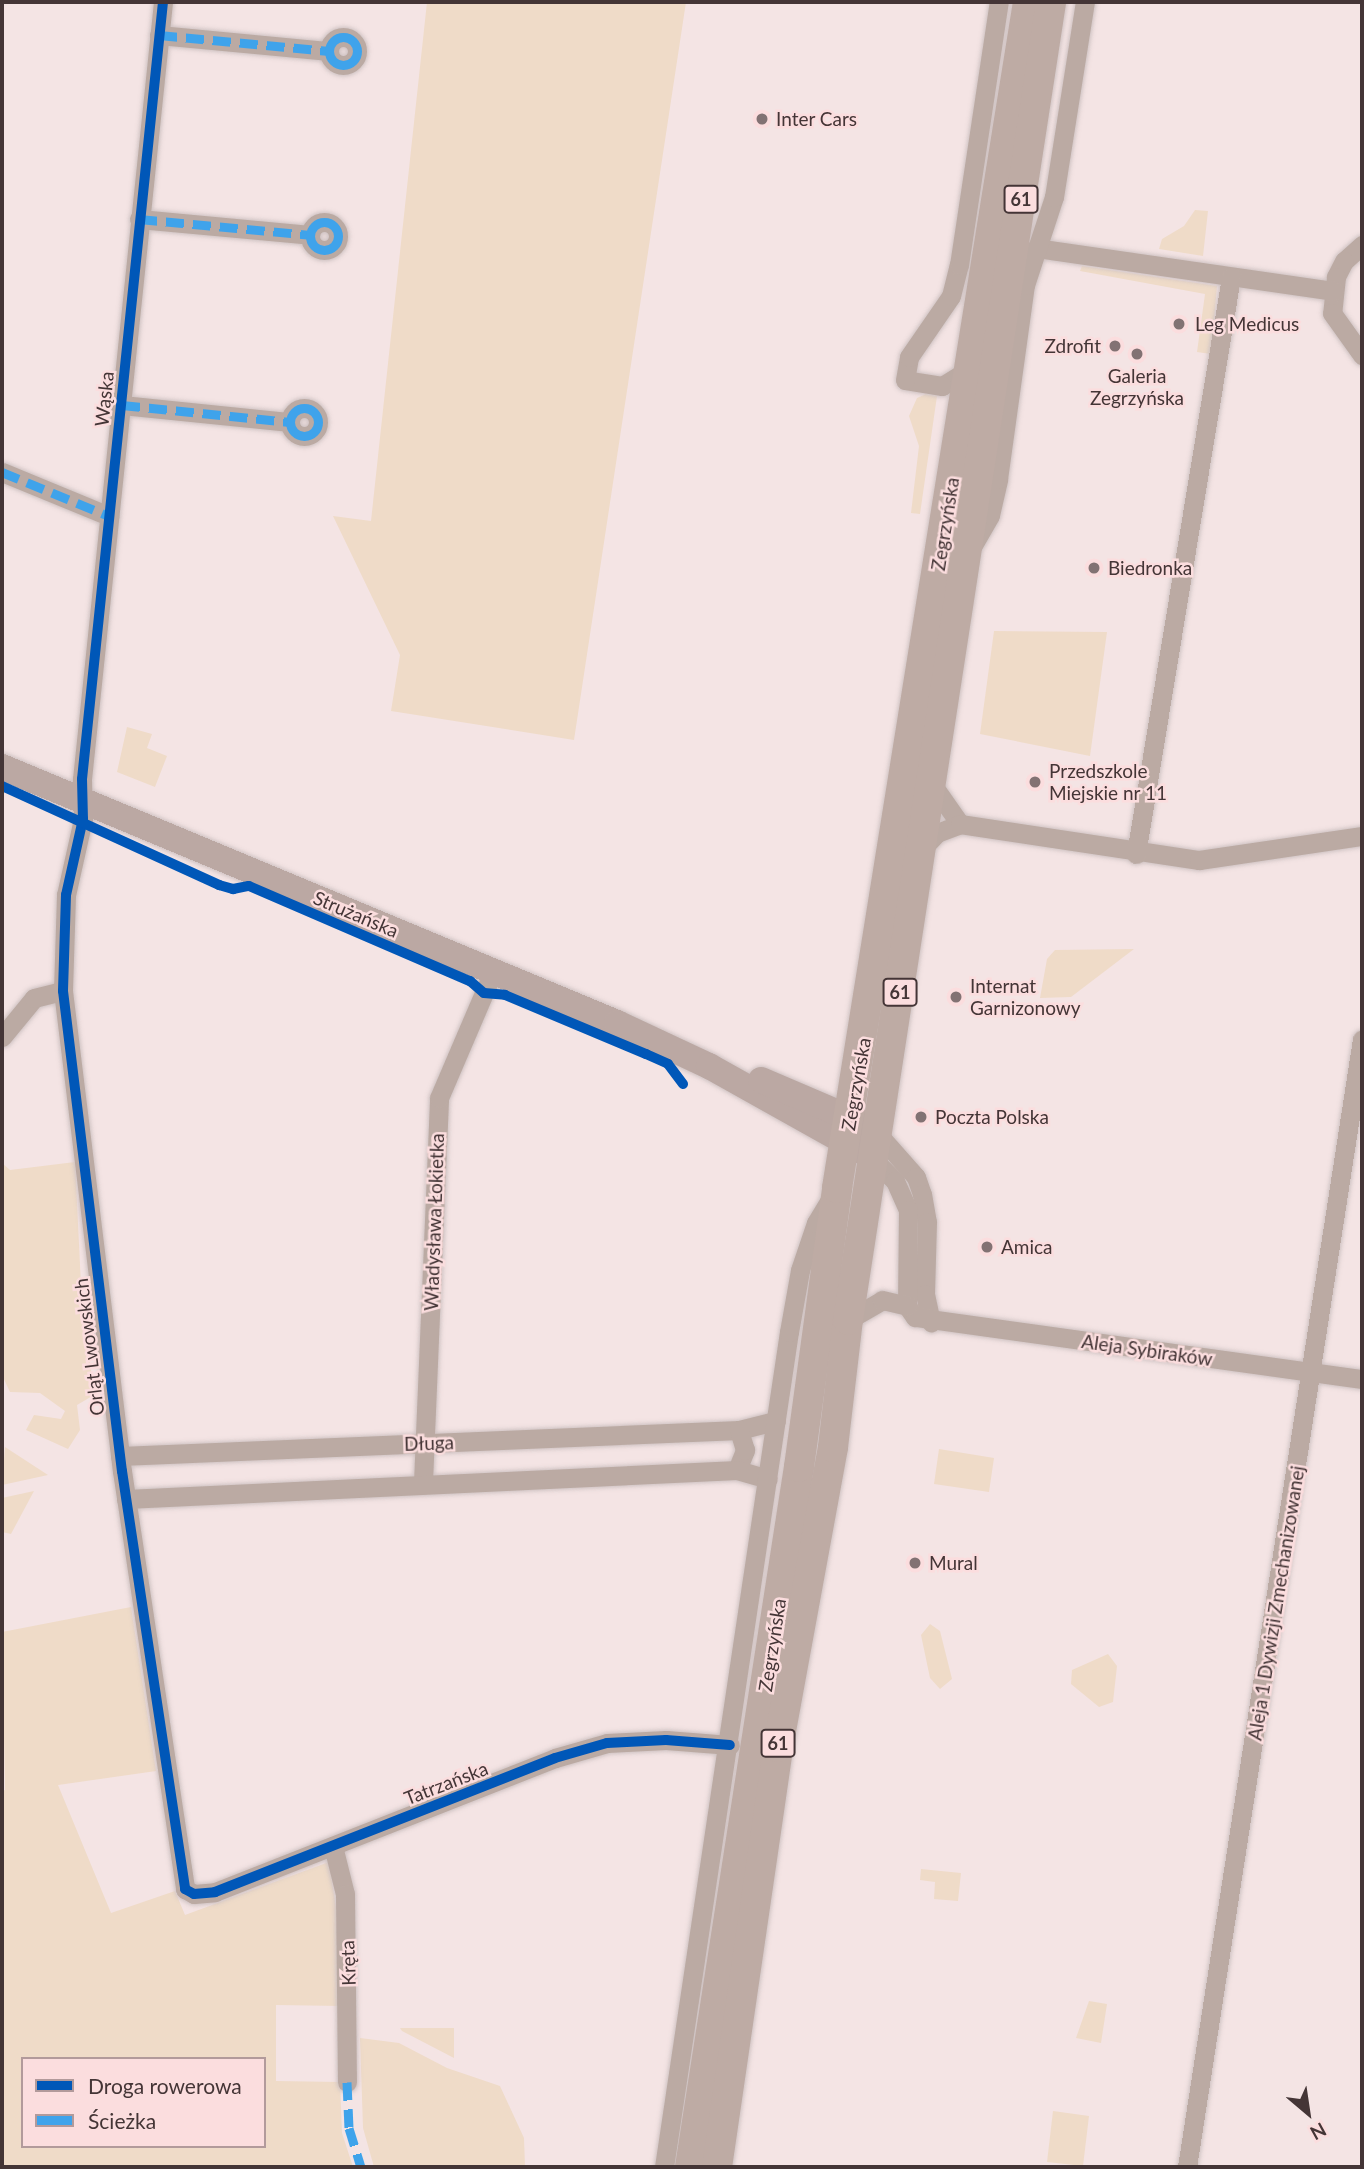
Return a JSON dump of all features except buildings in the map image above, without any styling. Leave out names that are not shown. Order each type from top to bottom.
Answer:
[{"type":"main road","name":"Zegrzyńska","points":[[690,2167],[799,1467],[837,1188],[849,1129],[1028,2]]},
{"type":"main road","name":"Zegrzyńska","points":[[717,2167],[778,1747],[832,1447],[848,1320],[969,552],[1051,2]]},
{"type":"main road","name":"Strużańska","points":[[2,767],[493,972],[709,1066],[741,1088],[849,1129],[876,1147]]},
{"type":"street","name":"Wąska","points":[[81,800],[163,2]]},
{"type":"street","points":[[962,418],[952,396],[942,386],[905,380],[905,370],[954,286],[965,239],[999,2]]},
{"type":"street","points":[[969,552],[990,515],[1025,285],[1054,197],[1086,2]]},
{"type":"street","points":[[159,34],[329,51]]},
{"type":"street","points":[[139,219],[310,234]]},
{"type":"street","points":[[1362,245],[1344,261],[1334,291],[1332,313],[1362,355]]},
{"type":"street","points":[[1036,247],[1334,291]]},
{"type":"street","points":[[1136,853],[1231,277]]},
{"type":"street","points":[[942,386],[971,368]]},
{"type":"street","points":[[122,405],[290,422]]},
{"type":"street","points":[[2,472],[109,516]]},
{"type":"street","points":[[932,784],[960,824]]},
{"type":"street","name":"Orląt Lwowskich","points":[[81,800],[83,819],[66,895],[63,991],[120,1456],[185,1889]]},
{"type":"street","points":[[921,850],[937,833],[960,824],[1136,853],[1220,859],[1362,836]]},
{"type":"street","name":"Władysława Łokietka","points":[[423,1482],[439,1098],[493,972]]},
{"type":"street","points":[[2,1037],[34,998],[63,991]]},
{"type":"street","name":"Aleja 1 Dywizji Zmechanizowanej","points":[[1187,2167],[1362,1039]]},
{"type":"street","points":[[848,1320],[882,1300],[907,1306],[908,1210],[876,1147]]},
{"type":"street","points":[[876,1147],[916,1177],[922,1194],[928,1222],[925,1294],[931,1322]]},
{"type":"street","points":[[664,2167],[800,1270],[816,1223],[837,1188]]},
{"type":"street","name":"Aleja Sybiraków","points":[[907,1306],[915,1317],[931,1322],[1362,1379]]},
{"type":"street","name":"Długa","points":[[120,1456],[739,1430],[776,1421]]},
{"type":"street","points":[[737,1470],[745,1450],[739,1430]]},
{"type":"street","name":"Długa","points":[[126,1499],[423,1482],[737,1470],[768,1479]]},
{"type":"street","name":"Tatrzańska","points":[[185,1889],[194,1894],[215,1892],[555,1758],[607,1744],[666,1740],[730,1745]]},
{"type":"street","name":"Kręta","points":[[333,1846],[345,1894],[347,2082]]},
{"type":"shaded area","points":[[427,2],[686,2],[574,740],[391,711],[400,655],[333,516],[371,521]]},
{"type":"shaded area","points":[[1195,210],[1208,211],[1203,256],[1159,249],[1162,239],[1184,226]]},
{"type":"shaded area","points":[[1082,266],[1217,286],[1211,354],[1197,352],[1205,294],[1080,271]]},
{"type":"shaded area","points":[[926,394],[937,396],[920,514],[911,513],[919,446],[909,416],[917,398]]},
{"type":"shaded area","points":[[994,631],[1107,632],[1090,756],[980,734]]},
{"type":"shaded area","points":[[127,727],[152,734],[147,748],[167,756],[155,787],[117,772]]},
{"type":"shaded area","points":[[1134,949],[1071,997],[1040,998],[1047,959],[1055,950]]},
{"type":"shaded area","points":[[75,1162],[81,1285],[94,1395],[77,1405],[80,1430],[68,1449],[26,1430],[34,1415],[61,1419],[65,1411],[40,1393],[10,1392],[2,1375],[2,1163],[10,1170]]},
{"type":"shaded area","points":[[5,1447],[48,1475],[2,1485]]},
{"type":"shaded area","points":[[939,1449],[994,1458],[989,1492],[934,1484]]},
{"type":"shaded area","points":[[34,1491],[11,1534],[2,1532],[2,1498]]},
{"type":"shaded area","points":[[131,1607],[156,1771],[58,1785],[111,1913],[175,1891],[185,1915],[329,1862],[341,1941],[342,2006],[276,2005],[276,2081],[340,2082],[342,2133],[353,2167],[2,2167],[2,1791],[5,1790],[2,1632]]},
{"type":"shaded area","points":[[930,1624],[940,1631],[952,1679],[940,1689],[930,1678],[921,1635]]},
{"type":"shaded area","points":[[1108,1654],[1117,1666],[1113,1702],[1099,1707],[1071,1684],[1072,1670]]},
{"type":"shaded area","points":[[921,1869],[961,1873],[958,1901],[934,1899],[935,1882],[920,1880]]},
{"type":"shaded area","points":[[1089,2001],[1107,2004],[1101,2043],[1076,2038]]},
{"type":"shaded area","points":[[400,2028],[454,2028],[454,2058],[402,2031]]},
{"type":"shaded area","points":[[360,2038],[399,2043],[447,2068],[500,2086],[524,2138],[525,2167],[374,2167],[363,2128]]},
{"type":"shaded area","points":[[1053,2111],[1089,2116],[1083,2166],[1047,2162]]},
{"type":"marked path","points":[[159,35],[329,51]]},
{"type":"marked path","points":[[343,37],[353,41],[357,51],[353,61],[343,65],[333,61],[329,51],[333,41],[343,37]]},
{"type":"marked path","points":[[139,219],[310,235]]},
{"type":"marked path","points":[[324,222],[334,226],[338,236],[334,246],[324,250],[314,246],[310,236],[314,226],[324,222]]},
{"type":"marked path","points":[[122,405],[290,422]]},
{"type":"marked path","points":[[304,408],[314,412],[318,422],[314,432],[304,436],[294,432],[290,422],[294,412],[304,408]]},
{"type":"marked path","points":[[2,472],[109,516]]},
{"type":"marked path","points":[[347,2082],[349,2128],[361,2167]]},
{"type":"cycle path","points":[[163,2],[82,779],[83,819],[66,895],[63,991],[122,1471],[185,1889],[194,1894],[215,1892],[555,1758],[607,1743],[666,1740],[730,1745]]},
{"type":"cycle path","points":[[2,786],[219,885],[233,889],[249,886],[470,981],[484,993],[505,995],[646,1054],[668,1064],[683,1084]]},
{"type":"place","name":"Inter Cars","points":[[762,119]]},
{"type":"place","name":"Leg Medicus","points":[[1179,324]]},
{"type":"place","name":"Zdrofit","points":[[1115,346]]},
{"type":"place","name":"Galeria Zegrzyńska","points":[[1137,354]]},
{"type":"place","name":"Biedronka","points":[[1094,568]]},
{"type":"place","name":"Przedszkole Miejskie nr 11","points":[[1035,782]]},
{"type":"place","name":"Internat Garnizonowy","points":[[956,997]]},
{"type":"place","name":"Poczta Polska","points":[[921,1117]]},
{"type":"place","name":"Amica","points":[[987,1247]]},
{"type":"place","name":"Mural","points":[[915,1563]]}]
